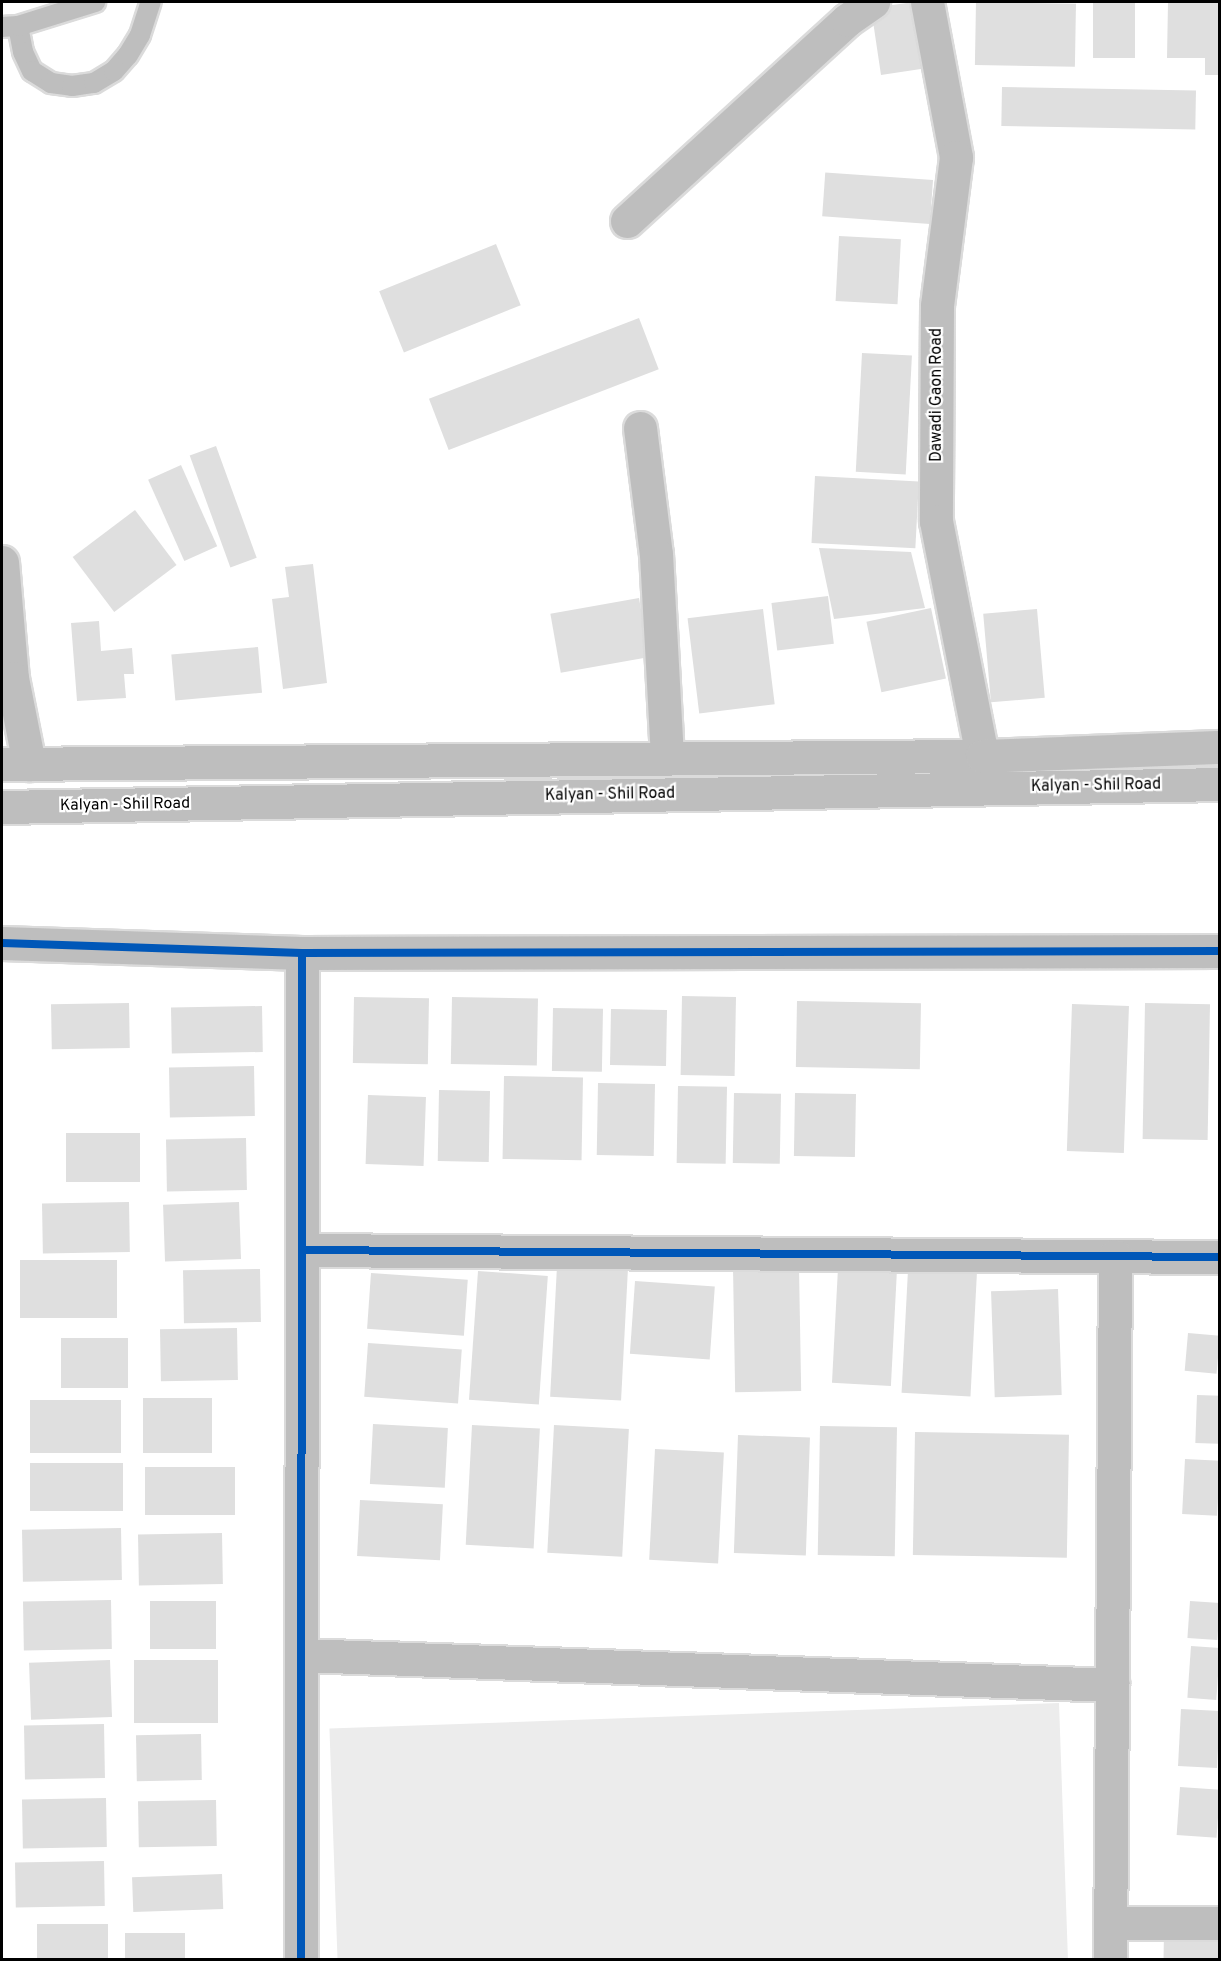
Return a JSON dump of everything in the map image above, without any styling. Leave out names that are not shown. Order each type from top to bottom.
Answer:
[{"type":"street","points":[[627,221],[847,20],[873,2]]},
{"type":"street","name":"Dawadi Gaon Road","points":[[927,2],[956,158],[937,306],[936,521],[982,756],[983,788]]},
{"type":"street","points":[[640,428],[656,554],[667,759]]},
{"type":"street","points":[[2,562],[5,685],[15,764]]},
{"type":"street","name":"Kalyan - Shil Road","points":[[15,764],[982,756],[1220,747]]},
{"type":"street","name":"Kalyan - Shil Road","points":[[2,807],[1220,783]]},
{"type":"street","points":[[2,943],[302,952],[1220,951]]},
{"type":"street","points":[[301,1959],[304,1250],[302,952]]},
{"type":"street","points":[[304,1250],[1220,1257]]},
{"type":"street","points":[[1110,1959],[1115,1256]]},
{"type":"street","points":[[302,1654],[1112,1685]]},
{"type":"street","points":[[1110,1923],[1220,1923]]},
{"type":"lane","points":[[95,2],[10,27],[32,70],[51,83],[72,86],[94,83],[114,70],[128,55],[140,35],[151,2]]},
{"type":"shaded area","points":[[1059,1703],[1068,1959],[338,1960],[329,1728]]},
{"type":"building","points":[[914,2],[934,67],[881,75],[871,8]]},
{"type":"building","points":[[976,2],[1076,4],[1075,67],[975,65]]},
{"type":"building","points":[[1093,2],[1135,2],[1135,58],[1093,58]]},
{"type":"building","points":[[1168,2],[1220,2],[1220,75],[1205,75],[1205,58],[1167,58]]},
{"type":"building","points":[[1002,87],[1196,90],[1195,129],[1001,126]]},
{"type":"building","points":[[825,172],[933,180],[930,224],[822,216]]},
{"type":"building","points":[[839,236],[901,239],[898,304],[836,301]]},
{"type":"building","points":[[496,244],[521,305],[404,352],[379,291]]},
{"type":"building","points":[[639,318],[659,369],[449,450],[429,399]]},
{"type":"building","points":[[862,353],[912,356],[906,474],[856,472]]},
{"type":"building","points":[[216,446],[257,558],[230,567],[190,456]]},
{"type":"building","points":[[181,465],[217,546],[184,561],[148,480]]},
{"type":"building","points":[[815,476],[919,481],[915,548],[811,543]]},
{"type":"building","points":[[135,510],[177,565],[114,612],[73,557]]},
{"type":"building","points":[[819,548],[911,552],[925,608],[834,619]]},
{"type":"building","points":[[313,564],[327,683],[283,689],[272,599],[289,597],[285,567]]},
{"type":"building","points":[[828,596],[834,644],[777,651],[771,603]]},
{"type":"building","points":[[639,598],[649,657],[561,673],[550,614]]},
{"type":"building","points":[[931,608],[946,678],[881,692],[866,622]]},
{"type":"building","points":[[763,609],[775,704],[699,714],[688,618]]},
{"type":"building","points":[[1037,609],[1045,698],[991,702],[983,614]]},
{"type":"building","points":[[99,621],[101,651],[132,648],[134,674],[124,674],[126,698],[77,701],[71,623]]},
{"type":"building","points":[[258,647],[262,693],[175,700],[171,655]]},
{"type":"building","points":[[682,996],[736,997],[735,1076],[681,1075]]},
{"type":"building","points":[[354,997],[429,998],[428,1064],[353,1063]]},
{"type":"building","points":[[452,997],[538,999],[537,1065],[451,1064]]},
{"type":"building","points":[[797,1001],[921,1003],[920,1069],[796,1067]]},
{"type":"building","points":[[129,1003],[130,1048],[52,1049],[51,1004]]},
{"type":"building","points":[[1145,1003],[1210,1004],[1208,1140],[1143,1139]]},
{"type":"building","points":[[1072,1004],[1129,1006],[1124,1153],[1067,1151]]},
{"type":"building","points":[[262,1006],[263,1052],[172,1054],[171,1008]]},
{"type":"building","points":[[553,1008],[603,1009],[602,1072],[552,1071]]},
{"type":"building","points":[[611,1009],[667,1010],[666,1066],[610,1065]]},
{"type":"building","points":[[254,1066],[255,1116],[170,1117],[169,1067]]},
{"type":"building","points":[[504,1076],[583,1077],[582,1160],[503,1159]]},
{"type":"building","points":[[598,1083],[655,1084],[654,1156],[597,1155]]},
{"type":"building","points":[[678,1086],[727,1087],[726,1164],[677,1163]]},
{"type":"building","points":[[439,1090],[490,1091],[489,1162],[438,1161]]},
{"type":"building","points":[[734,1093],[781,1094],[780,1164],[733,1163]]},
{"type":"building","points":[[795,1093],[856,1094],[855,1157],[794,1156]]},
{"type":"building","points":[[368,1095],[426,1097],[424,1166],[366,1164]]},
{"type":"building","points":[[66,1133],[140,1133],[140,1182],[66,1182]]},
{"type":"building","points":[[246,1138],[247,1190],[167,1191],[166,1139]]},
{"type":"building","points":[[129,1202],[130,1252],[43,1254],[42,1204]]},
{"type":"building","points":[[239,1202],[241,1259],[165,1262],[163,1205]]},
{"type":"building","points":[[20,1260],[117,1260],[117,1318],[20,1318]]},
{"type":"building","points":[[557,1266],[628,1270],[621,1401],[550,1397]]},
{"type":"building","points":[[799,1267],[801,1391],[735,1392],[733,1268]]},
{"type":"building","points":[[838,1268],[897,1271],[891,1386],[832,1383]]},
{"type":"building","points":[[260,1269],[261,1322],[184,1323],[183,1270]]},
{"type":"building","points":[[908,1270],[977,1274],[970,1396],[902,1393]]},
{"type":"building","points":[[478,1271],[548,1276],[539,1405],[469,1400]]},
{"type":"building","points":[[371,1273],[468,1280],[464,1336],[367,1329]]},
{"type":"building","points":[[635,1281],[715,1287],[710,1359],[630,1354]]},
{"type":"building","points":[[1058,1289],[1062,1395],[995,1397],[991,1291]]},
{"type":"building","points":[[237,1328],[238,1380],[161,1381],[160,1329]]},
{"type":"building","points":[[1188,1333],[1220,1336],[1217,1374],[1185,1371]]},
{"type":"building","points":[[61,1338],[128,1338],[128,1388],[61,1388]]},
{"type":"building","points":[[368,1343],[462,1350],[458,1403],[364,1397]]},
{"type":"building","points":[[1197,1395],[1220,1396],[1218,1444],[1195,1443]]},
{"type":"building","points":[[143,1398],[212,1398],[212,1453],[143,1453]]},
{"type":"building","points":[[30,1400],[121,1400],[121,1453],[30,1453]]},
{"type":"building","points":[[373,1424],[448,1428],[445,1488],[370,1484]]},
{"type":"building","points":[[472,1425],[540,1429],[534,1548],[466,1545]]},
{"type":"building","points":[[554,1425],[629,1429],[622,1557],[547,1553]]},
{"type":"building","points":[[820,1426],[897,1427],[895,1556],[818,1555]]},
{"type":"building","points":[[915,1432],[1069,1435],[1067,1558],[913,1555]]},
{"type":"building","points":[[738,1435],[810,1438],[806,1555],[734,1553]]},
{"type":"building","points":[[655,1449],[724,1453],[718,1563],[649,1560]]},
{"type":"building","points":[[1185,1459],[1220,1461],[1217,1516],[1182,1514]]},
{"type":"building","points":[[30,1463],[123,1463],[123,1511],[30,1511]]},
{"type":"building","points":[[145,1467],[235,1467],[235,1515],[145,1515]]},
{"type":"building","points":[[360,1500],[443,1504],[440,1560],[357,1556]]},
{"type":"building","points":[[121,1528],[122,1580],[23,1582],[22,1530]]},
{"type":"building","points":[[222,1533],[223,1584],[139,1585],[138,1534]]},
{"type":"building","points":[[111,1600],[112,1649],[24,1651],[23,1602]]},
{"type":"building","points":[[150,1601],[216,1601],[216,1649],[150,1649]]},
{"type":"building","points":[[1190,1601],[1220,1603],[1217,1640],[1187,1638]]},
{"type":"building","points":[[1191,1646],[1220,1648],[1216,1700],[1187,1698]]},
{"type":"building","points":[[110,1660],[112,1717],[31,1720],[29,1663]]},
{"type":"building","points":[[134,1660],[218,1660],[218,1723],[134,1723]]},
{"type":"building","points":[[1181,1709],[1220,1711],[1217,1768],[1178,1766]]},
{"type":"building","points":[[104,1724],[105,1778],[25,1779],[24,1725]]},
{"type":"building","points":[[201,1734],[202,1780],[137,1781],[136,1735]]},
{"type":"building","points":[[1180,1787],[1220,1790],[1217,1838],[1177,1835]]},
{"type":"building","points":[[106,1798],[107,1847],[23,1848],[22,1799]]},
{"type":"building","points":[[216,1800],[217,1846],[139,1847],[138,1801]]},
{"type":"building","points":[[104,1861],[105,1906],[16,1908],[15,1863]]},
{"type":"building","points":[[222,1874],[223,1909],[133,1912],[132,1877]]},
{"type":"building","points":[[37,1924],[108,1924],[108,1960],[37,1960]]},
{"type":"building","points":[[1164,1932],[1220,1933],[1220,1960],[1164,1960]]},
{"type":"building","points":[[125,1933],[185,1933],[185,1960],[125,1960]]},
{"type":"cycle path","points":[[2,943],[302,953],[1220,951]]},
{"type":"cycle path","points":[[301,1960],[302,953]]},
{"type":"cycle path","points":[[304,1250],[1220,1257]]}]
